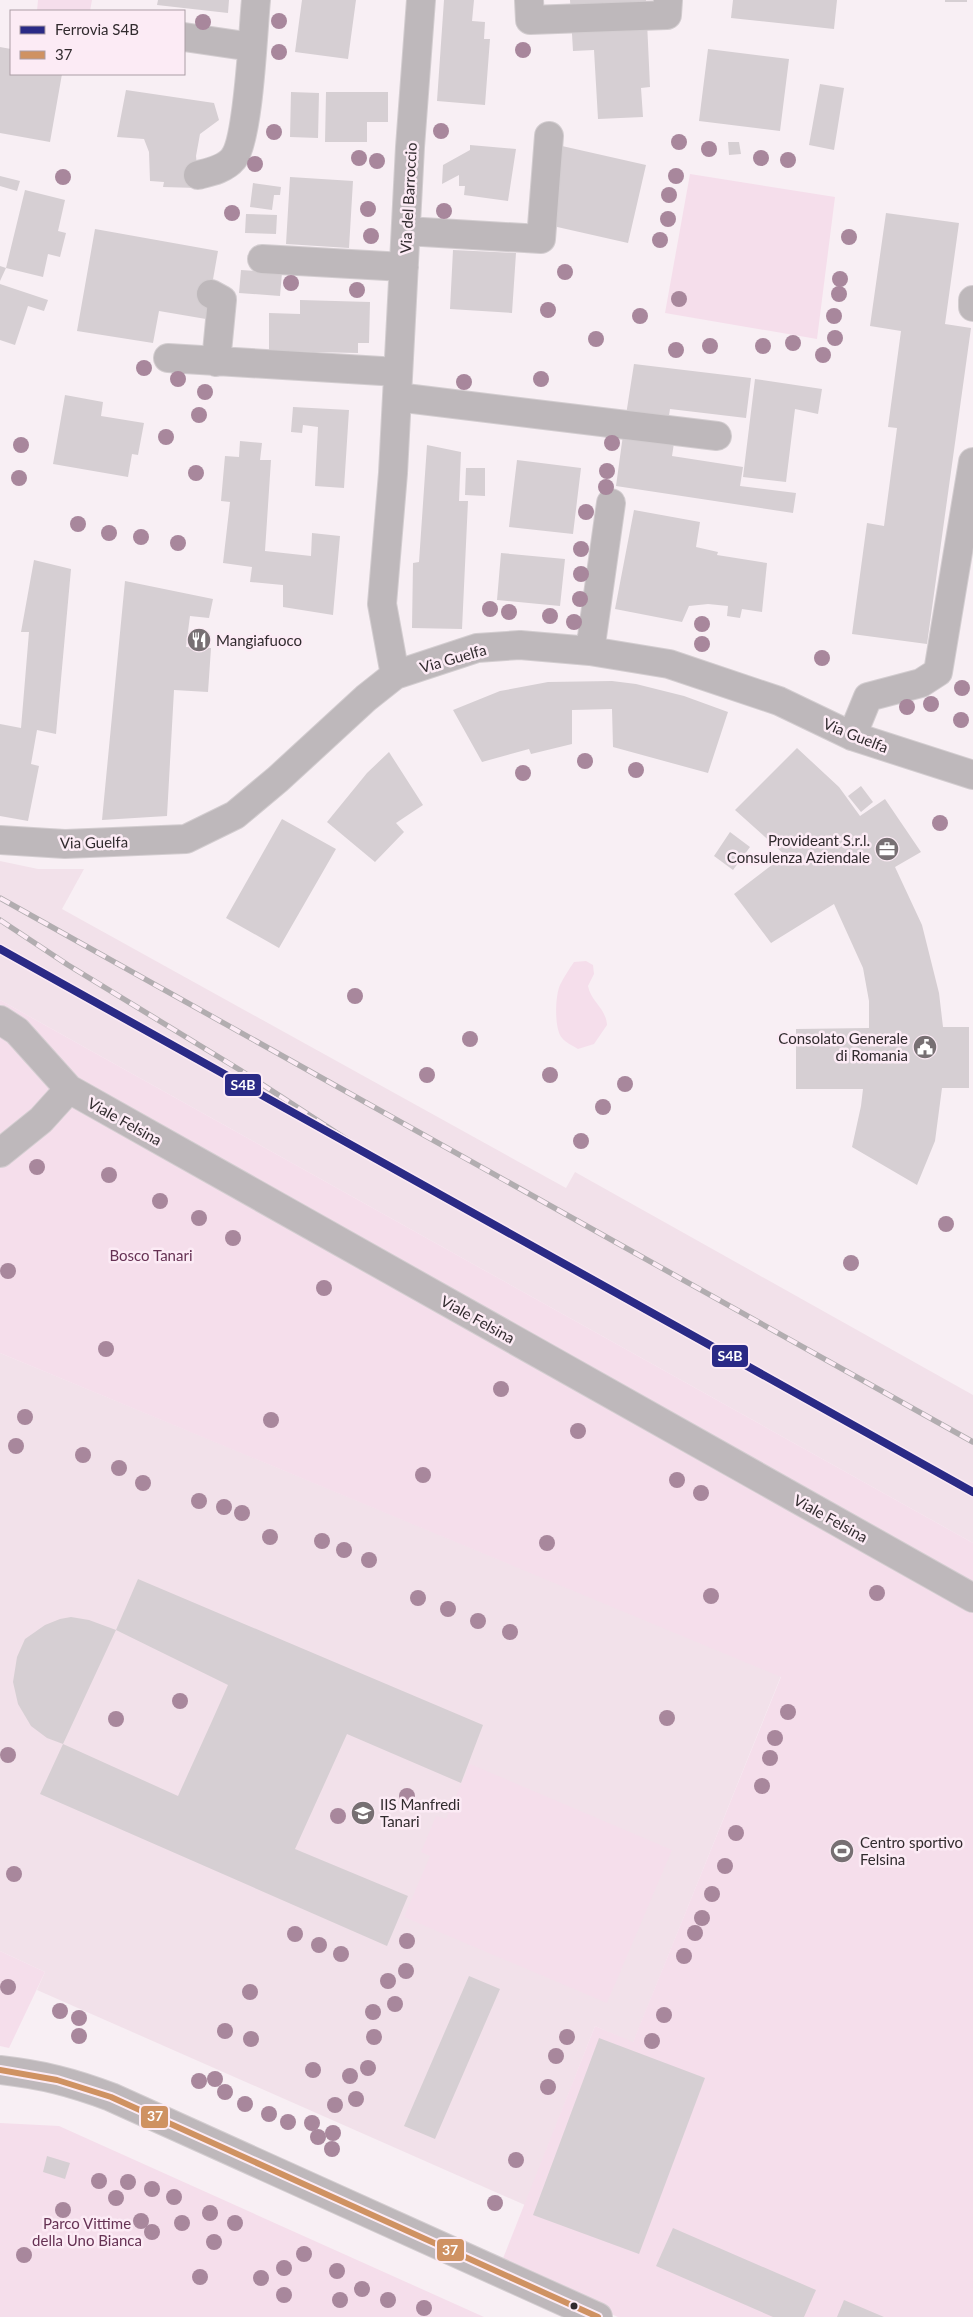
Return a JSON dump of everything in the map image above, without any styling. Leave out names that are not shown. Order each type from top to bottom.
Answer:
[{"type":"street","points":[[198,175],[215,171],[233,159],[245,118],[256,0]]},
{"type":"street","name":"Via del Barroccio","points":[[396,675],[382,604],[393,473],[421,0]]},
{"type":"street","points":[[529,0],[530,20],[667,14],[668,0]]},
{"type":"street","points":[[185,37],[252,47]]},
{"type":"street","points":[[406,232],[541,239],[549,136]]},
{"type":"street","points":[[262,259],[404,267]]},
{"type":"street","points":[[211,294],[222,300],[216,362]]},
{"type":"street","points":[[973,300],[973,307]]},
{"type":"street","points":[[168,358],[216,362],[398,385],[718,436]]},
{"type":"street","points":[[852,736],[868,697],[921,683],[938,672],[973,462]]},
{"type":"street","points":[[590,651],[611,503]]},
{"type":"street","name":"Via Guelfa","points":[[0,840],[66,844],[186,839],[235,814],[278,779],[366,698],[396,675],[476,648],[520,645],[590,651],[669,664],[779,701],[852,736],[973,776]]},
{"type":"street","name":"Viale Felsina","points":[[0,1020],[16,1031],[69,1089],[973,1598]]},
{"type":"street","points":[[0,1153],[41,1120],[69,1089]]},
{"type":"street","points":[[0,2070],[72,2082],[111,2097],[598,2317]]},
{"type":"shaded area","points":[[0,861],[38,869],[84,869],[62,909],[566,1188],[575,1172],[973,1395],[973,1543],[0,1000]]},
{"type":"shaded area","name":"IIS Manfredi Tanari","points":[[0,1353],[781,1676],[633,2043],[595,2026],[525,2205],[37,1990],[45,1972],[0,1951]]},
{"type":"green space","points":[[38,0],[92,0],[90,10],[37,10]]},
{"type":"green space","points":[[690,174],[835,197],[817,339],[665,313]]},
{"type":"green space","points":[[586,961],[593,965],[594,974],[588,986],[604,1014],[607,1025],[594,1044],[578,1049],[565,1041],[559,1034],[556,1004],[560,985],[574,962]]},
{"type":"green space","name":"Bosco Tanari","points":[[0,1000],[973,1543],[973,2317],[618,2317],[500,2266],[595,2026],[633,2042],[781,1677],[0,1353]]},
{"type":"green space","points":[[470,1764],[672,1850],[607,2003],[404,1917],[430,1856],[421,1852],[436,1816],[446,1819]]},
{"type":"green space","points":[[0,1951],[45,1972],[9,2048],[0,2046]]},
{"type":"green space","name":"Parco Vittime della Uno Bianca","points":[[0,2123],[59,2126],[484,2317],[0,2317]]},
{"type":"building","points":[[158,0],[229,0],[228,13],[157,5]]},
{"type":"building","points":[[302,0],[356,0],[348,59],[295,52]]},
{"type":"building","points":[[444,0],[474,0],[472,21],[485,22],[484,39],[490,39],[485,105],[437,101]]},
{"type":"building","points":[[570,0],[646,0],[650,87],[641,88],[643,117],[598,119],[594,50],[573,51]]},
{"type":"building","points":[[733,0],[837,0],[834,29],[731,18]]},
{"type":"building","points":[[945,0],[967,0],[967,2],[945,2]]},
{"type":"building","points":[[0,47],[10,49],[10,75],[62,75],[50,142],[0,133]]},
{"type":"building","points":[[708,49],[789,59],[780,131],[699,121]]},
{"type":"building","points":[[820,84],[844,88],[834,150],[809,145]]},
{"type":"building","points":[[126,90],[214,103],[219,120],[200,134],[196,156],[197,188],[163,187],[164,182],[150,181],[149,152],[144,139],[117,137]]},
{"type":"building","points":[[291,92],[319,93],[318,138],[290,137]]},
{"type":"building","points":[[326,92],[388,92],[388,122],[367,122],[367,142],[325,142]]},
{"type":"building","points":[[728,142],[739,142],[741,154],[729,155]]},
{"type":"building","points":[[470,145],[516,149],[508,201],[464,195],[465,186],[459,186],[459,175],[442,184],[443,165],[470,150]]},
{"type":"building","points":[[562,146],[646,165],[628,243],[544,224]]},
{"type":"building","points":[[0,176],[20,181],[17,191],[0,186]]},
{"type":"building","points":[[290,177],[353,181],[349,248],[286,244]]},
{"type":"building","points":[[253,183],[281,187],[280,195],[274,195],[272,210],[250,207]]},
{"type":"building","points":[[25,190],[65,200],[58,231],[66,233],[60,257],[48,254],[43,277],[6,268]]},
{"type":"building","points":[[886,213],[959,223],[945,324],[971,328],[927,644],[852,634],[867,523],[884,526],[897,428],[888,427],[901,331],[870,326]]},
{"type":"building","points":[[246,214],[277,215],[276,234],[245,233]]},
{"type":"building","points":[[95,229],[218,251],[206,319],[159,311],[153,343],[77,331]]},
{"type":"building","points":[[453,250],[516,253],[512,313],[450,309]]},
{"type":"building","points":[[0,266],[6,268],[0,281]]},
{"type":"building","points":[[241,270],[282,273],[280,296],[239,293]]},
{"type":"building","points":[[0,284],[48,300],[44,311],[28,306],[15,345],[0,340]]},
{"type":"building","points":[[300,300],[370,302],[369,343],[358,343],[358,353],[269,351],[269,313],[300,314]]},
{"type":"building","points":[[634,364],[751,378],[746,418],[670,409],[668,422],[626,415]]},
{"type":"building","points":[[755,379],[822,389],[818,414],[795,409],[786,482],[743,477]]},
{"type":"building","points":[[65,395],[103,402],[101,416],[144,423],[138,455],[132,454],[128,477],[53,464]]},
{"type":"building","points":[[293,407],[349,410],[344,488],[315,486],[318,427],[303,425],[302,433],[291,432]]},
{"type":"building","points":[[623,435],[674,443],[672,456],[743,467],[740,486],[796,493],[793,513],[616,486]]},
{"type":"building","points":[[240,441],[262,443],[260,460],[271,460],[265,551],[311,556],[312,533],[340,536],[333,615],[283,607],[283,585],[250,582],[252,567],[223,563],[230,502],[221,501],[225,456],[239,457]]},
{"type":"building","points":[[427,445],[461,452],[459,501],[468,501],[462,629],[412,628],[413,563],[419,562]]},
{"type":"building","points":[[517,460],[581,468],[573,534],[509,527]]},
{"type":"building","points":[[466,468],[485,468],[485,496],[465,495]]},
{"type":"building","points":[[634,510],[700,522],[696,547],[718,552],[717,555],[767,563],[762,612],[742,609],[740,618],[727,616],[728,606],[708,604],[689,606],[682,622],[615,609]]},
{"type":"building","points":[[501,553],[565,559],[560,606],[497,600]]},
{"type":"building","points":[[34,560],[71,569],[56,734],[37,730],[31,764],[39,766],[28,821],[0,816],[0,724],[21,728],[29,632],[21,632]]},
{"type":"building","points":[[125,581],[213,599],[209,618],[190,616],[186,647],[211,648],[208,692],[174,690],[167,816],[102,820]]},
{"type":"building","points":[[612,681],[636,684],[684,696],[728,712],[708,773],[613,747],[612,709],[572,710],[572,744],[531,754],[529,749],[482,762],[453,710],[500,691],[548,682]]},
{"type":"building","points":[[797,748],[839,787],[860,816],[885,799],[921,852],[895,867],[922,925],[939,993],[943,1027],[969,1027],[969,1088],[942,1088],[935,1141],[917,1185],[852,1147],[863,1089],[796,1089],[796,1029],[869,1028],[869,1001],[863,968],[834,904],[771,943],[734,894],[785,855],[735,810]]},
{"type":"building","points":[[389,752],[423,805],[396,823],[404,832],[375,862],[327,822],[367,773]]},
{"type":"building","points":[[861,786],[873,802],[861,812],[848,796]]},
{"type":"building","points":[[282,819],[336,849],[279,948],[226,918]]},
{"type":"building","points":[[730,832],[750,847],[733,870],[714,856]]},
{"type":"building","points":[[138,1579],[483,1725],[461,1783],[347,1734],[295,1849],[408,1896],[387,1946],[40,1794],[63,1744],[178,1796],[228,1685],[116,1630]]},
{"type":"building","points":[[71,1617],[89,1620],[116,1630],[63,1744],[47,1738],[31,1726],[18,1704],[13,1682],[17,1657],[25,1639],[45,1625]]},
{"type":"building","points":[[469,1976],[500,1989],[435,2139],[404,2126]]},
{"type":"building","points":[[599,2038],[705,2078],[639,2254],[533,2215]]},
{"type":"building","points":[[47,2156],[70,2163],[65,2179],[43,2172]]},
{"type":"building","points":[[673,2228],[816,2290],[804,2317],[773,2317],[656,2266]]},
{"type":"building","points":[[844,2300],[884,2317],[837,2317]]},
{"type":"railway","points":[[0,898],[973,1442]]},
{"type":"railway","points":[[0,920],[68,965],[240,1070],[383,1163]]},
{"type":"rail line","name":"S4B","points":[[0,949],[973,1492]]},
{"type":"transit line","name":"37","points":[[0,2070],[57,2080],[111,2097],[598,2317]]},
{"type":"place","name":"Mangiafuoco","points":[[199,640]]},
{"type":"place","name":"Provideant S.r.l. Consulenza Aziendale","points":[[887,849]]},
{"type":"place","name":"Consolato Generale di Romania","points":[[925,1047]]},
{"type":"place","name":"IIS Manfredi Tanari","points":[[363,1813]]},
{"type":"place","name":"Centro sportivo Felsina","points":[[842,1851]]}]
